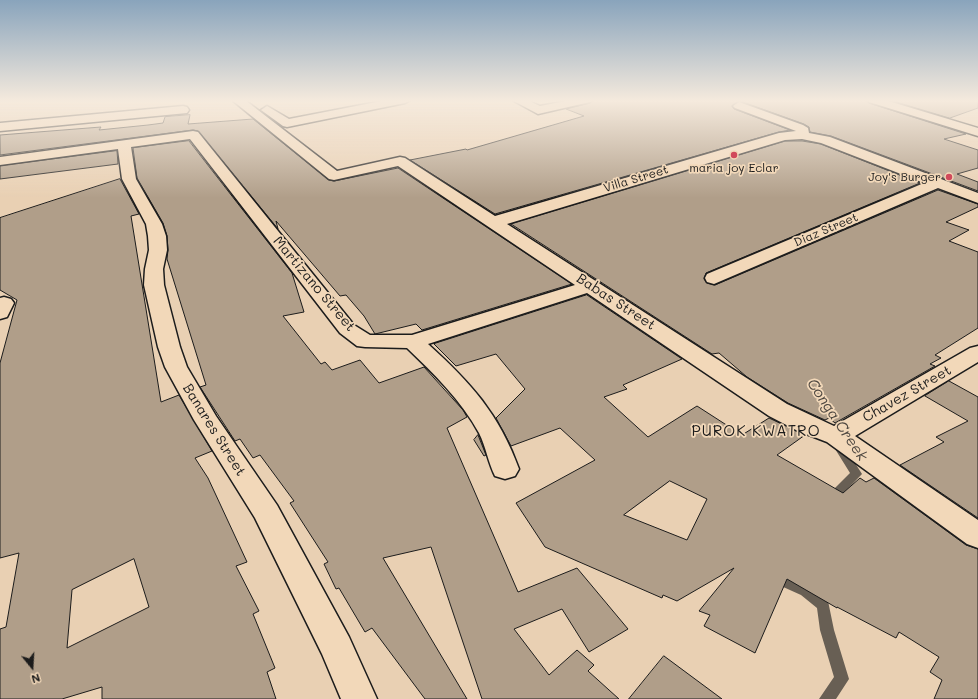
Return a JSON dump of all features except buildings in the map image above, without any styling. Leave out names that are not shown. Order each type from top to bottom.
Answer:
[{"type":"street","points":[[0,161],[124,145],[152,133]]},
{"type":"street","name":"Martizano Street","points":[[199,133],[347,329],[365,341],[413,342],[591,286]]},
{"type":"street","name":"Babas Street","points":[[279,133],[334,176],[400,160],[778,410],[827,432],[978,536]]},
{"type":"street","points":[[802,135],[825,140],[978,198]]},
{"type":"street","name":"Villa Street","points":[[494,222],[772,138],[802,135]]},
{"type":"street","name":"Banares Street","points":[[124,145],[129,180],[154,224],[157,236],[158,250],[154,269],[154,286],[169,347],[176,367],[206,420],[266,513],[337,648],[358,699]]},
{"type":"street","name":"Diaz Street","points":[[714,278],[937,183]]},
{"type":"street","points":[[413,342],[454,380],[472,402],[492,435],[505,468]]},
{"type":"street","name":"Chavez Street","points":[[827,432],[978,353]]},
{"type":"waterway","name":"Conga Creek","points":[[831,499],[856,474],[837,444]]},
{"type":"waterway","name":"Conga Creek","points":[[795,570],[786,582],[806,591],[823,605],[827,630],[842,679],[827,699]]},
{"type":"place","name":"maria joy Eclar","points":[[734,155]]},
{"type":"place","name":"Joy's Burger","points":[[949,177]]},
{"type":"district","name":"PUROK KWATRO","points":[[756,431]]}]
